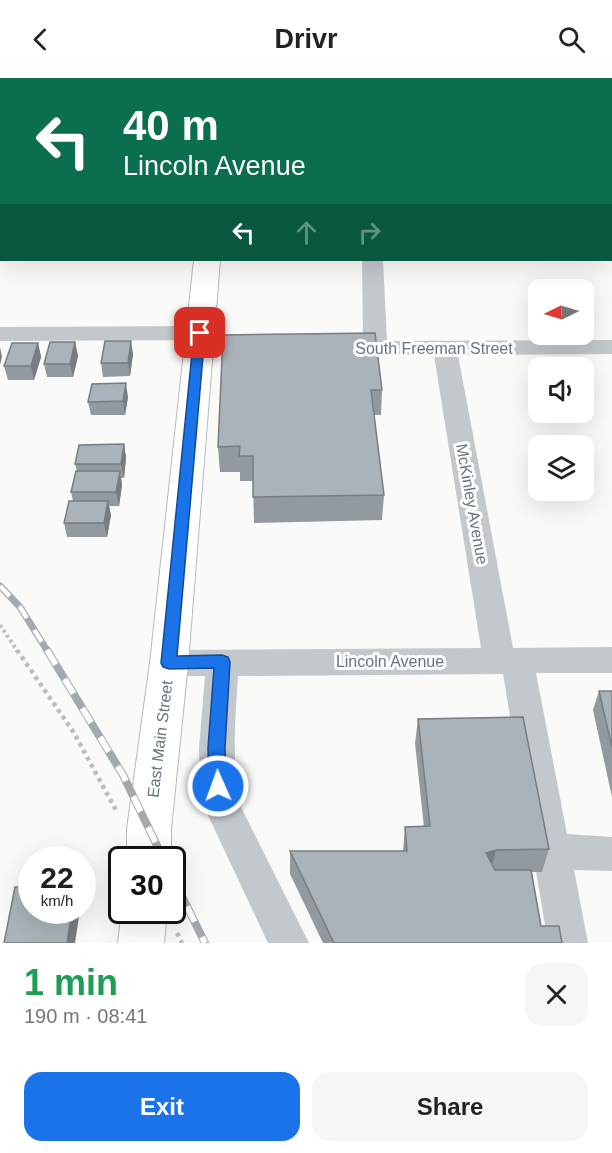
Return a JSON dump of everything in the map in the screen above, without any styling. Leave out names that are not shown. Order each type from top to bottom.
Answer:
[{"type":"main road","name":"East Main Street","points":[[148,846],[206,343],[207,261]]},
{"type":"main road","points":[[141,943],[143,924]]},
{"type":"street","points":[[372,261],[376,318],[375,348]]},
{"type":"street","points":[[0,334],[38,334],[280,348]]},
{"type":"street","name":"South Freeman Street","points":[[315,348],[612,347]]},
{"type":"street","name":"McKinley Avenue","points":[[445,348],[508,661],[551,851],[568,943]]},
{"type":"street","name":"Lincoln Avenue","points":[[169,663],[612,660]]},
{"type":"street","points":[[222,662],[216,748],[218,786],[224,811],[289,943]]},
{"type":"street","points":[[551,851],[612,854]]},
{"type":"path","points":[[0,625],[75,734],[122,821]]},
{"type":"building","points":[[375,333],[382,390],[371,390],[384,495],[253,497],[253,456],[239,456],[240,446],[218,447],[223,335]]},
{"type":"building","points":[[105,341],[131,341],[128,363],[101,363]]},
{"type":"building","points":[[50,342],[75,342],[70,364],[44,364]]},
{"type":"building","points":[[12,343],[38,343],[31,366],[4,366]]},
{"type":"building","points":[[126,383],[123,401],[88,402],[92,384]]},
{"type":"building","points":[[124,444],[121,464],[75,464],[79,445]]},
{"type":"building","points":[[76,471],[120,471],[116,492],[71,492]]},
{"type":"building","points":[[69,501],[108,501],[104,523],[64,523]]},
{"type":"building","points":[[599,691],[612,691],[612,747]]},
{"type":"building","points":[[523,717],[549,849],[496,850],[486,853],[495,870],[531,870],[541,926],[559,926],[562,943],[334,943],[290,851],[407,851],[405,827],[430,826],[418,719]]},
{"type":"building","points":[[15,887],[18,887],[18,924],[70,924],[67,943],[4,943]]},
{"type":"railway","points":[[0,586],[20,607],[48,652]]},
{"type":"railway","points":[[47,650],[123,775],[157,846]]},
{"type":"railway","points":[[186,904],[205,943]]},
{"type":"route","points":[[200,333],[169,663],[222,662],[216,748],[218,786]]}]
